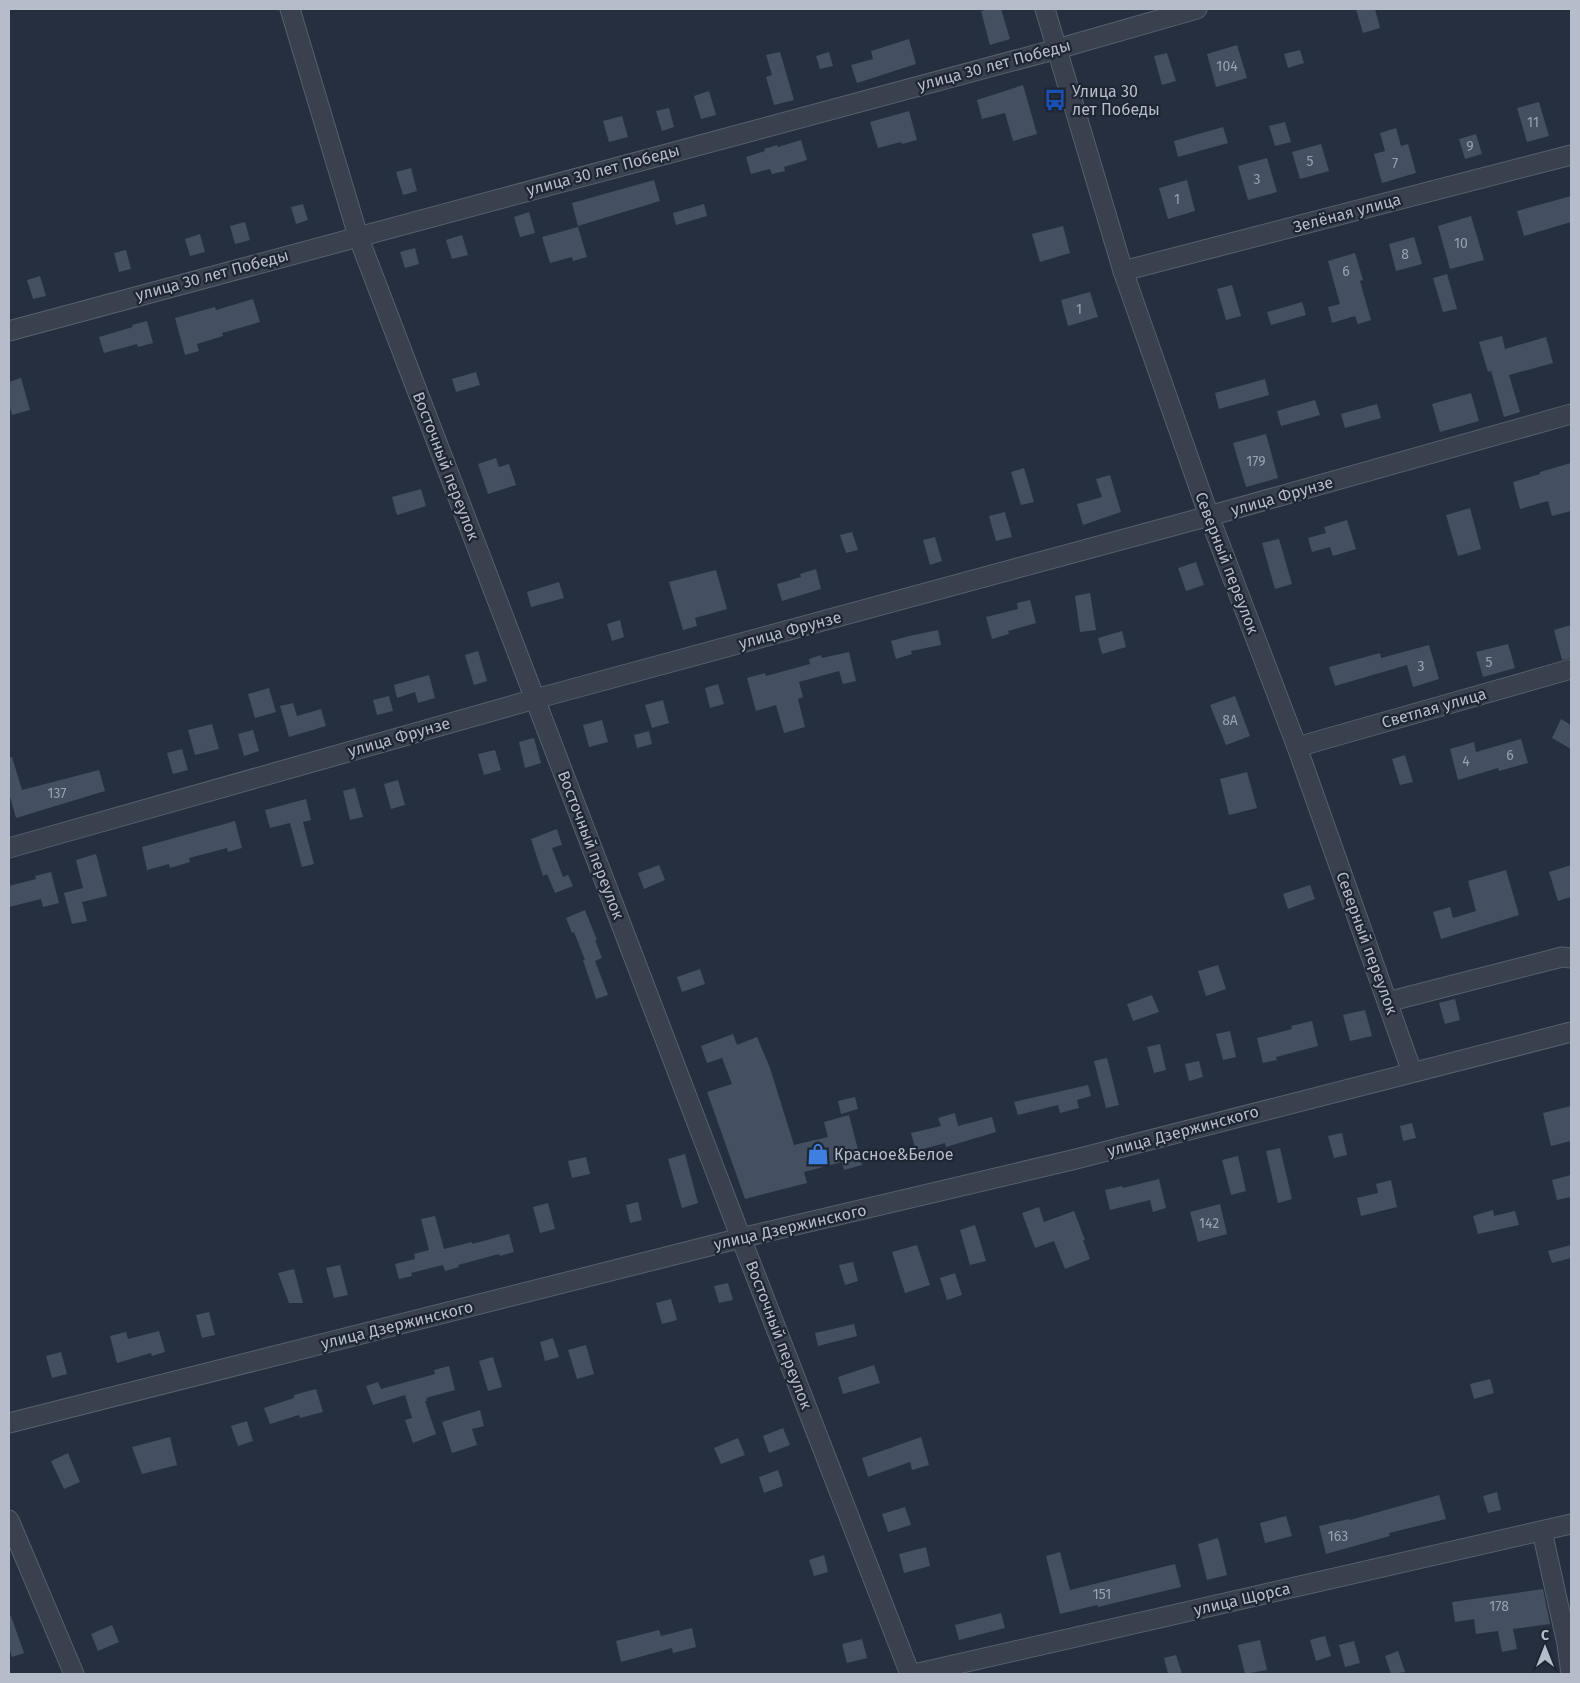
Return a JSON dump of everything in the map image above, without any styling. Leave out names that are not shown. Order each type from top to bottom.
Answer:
[{"type":"street","name":"Восточный переулок","points":[[290,9],[358,236],[741,1238],[912,1674]]},
{"type":"street","name":"Северный переулок","points":[[1045,9],[1123,271],[1209,516],[1297,747],[1412,1072]]},
{"type":"street","name":"улица 30 лет Победы","points":[[9,331],[1057,49],[1197,9]]},
{"type":"street","name":"Зелёная улица","points":[[1123,271],[1571,155]]},
{"type":"street","name":"улица Фрунзе","points":[[9,848],[535,699],[1209,516],[1571,414]]},
{"type":"street","name":"Светлая улица","points":[[1297,747],[1571,669]]},
{"type":"street","points":[[1387,1002],[1562,957],[1571,958]]},
{"type":"street","name":"улица Дзержинского","points":[[9,1423],[741,1238],[1076,1159],[1571,1032]]},
{"type":"street","points":[[9,1520],[74,1674]]},
{"type":"street","name":"улица Щорса","points":[[912,1674],[1571,1524]]},
{"type":"street","points":[[1542,1531],[1567,1644],[1571,1674]]},
{"type":"building","points":[[1001,9],[1010,39],[990,45],[981,11]]},
{"type":"building","points":[[1356,9],[1375,9],[1380,28],[1363,33]]},
{"type":"building","points":[[909,39],[916,64],[857,83],[851,65],[873,59],[871,51]]},
{"type":"building","points":[[1237,45],[1247,78],[1216,87],[1207,54]]},
{"type":"building","points":[[1300,50],[1304,63],[1288,68],[1284,54]]},
{"type":"building","points":[[780,52],[794,100],[774,105],[766,77],[772,75],[766,55]]},
{"type":"building","points":[[829,52],[833,66],[820,69],[816,56]]},
{"type":"building","points":[[1167,53],[1176,81],[1162,85],[1154,56]]},
{"type":"building","points":[[1023,85],[1037,134],[1013,141],[1005,113],[982,119],[977,100]]},
{"type":"building","points":[[709,91],[716,115],[701,119],[694,96]]},
{"type":"building","points":[[1539,102],[1549,136],[1527,142],[1517,108]]},
{"type":"building","points":[[669,108],[674,127],[662,131],[656,111]]},
{"type":"building","points":[[909,111],[917,140],[878,148],[870,122]]},
{"type":"building","points":[[622,116],[628,137],[609,142],[603,121]]},
{"type":"building","points":[[1285,122],[1291,142],[1275,146],[1269,126]]},
{"type":"building","points":[[1223,127],[1228,143],[1178,157],[1174,141]]},
{"type":"building","points":[[1396,128],[1401,146],[1408,144],[1416,173],[1382,183],[1374,154],[1385,151],[1380,133]]},
{"type":"building","points":[[1476,134],[1482,154],[1465,159],[1459,139]]},
{"type":"building","points":[[801,140],[807,160],[784,167],[785,171],[772,174],[770,169],[751,174],[746,157],[765,151],[764,149]]},
{"type":"building","points":[[1321,144],[1329,171],[1300,179],[1292,152]]},
{"type":"building","points":[[1267,158],[1277,192],[1248,200],[1238,166]]},
{"type":"building","points":[[411,168],[417,191],[403,195],[396,172]]},
{"type":"building","points":[[654,180],[660,201],[578,226],[572,203]]},
{"type":"building","points":[[1187,180],[1195,211],[1168,219],[1159,188]]},
{"type":"building","points":[[1571,196],[1571,222],[1524,236],[1517,211]]},
{"type":"building","points":[[303,204],[308,220],[296,224],[291,207]]},
{"type":"building","points":[[704,204],[707,216],[676,225],[673,213]]},
{"type":"building","points":[[529,212],[535,233],[520,237],[514,217]]},
{"type":"building","points":[[1471,216],[1484,260],[1450,269],[1438,226]]},
{"type":"building","points":[[245,222],[250,240],[235,244],[230,226]]},
{"type":"building","points":[[1063,226],[1070,253],[1040,262],[1032,234]]},
{"type":"building","points":[[578,227],[587,257],[573,261],[572,257],[550,263],[542,237]]},
{"type":"building","points":[[200,234],[205,252],[190,256],[185,239]]},
{"type":"building","points":[[462,235],[468,255],[452,259],[446,240]]},
{"type":"building","points":[[1414,237],[1422,264],[1396,271],[1389,244]]},
{"type":"building","points":[[415,248],[419,264],[405,268],[400,252]]},
{"type":"building","points":[[126,250],[131,269],[119,272],[114,253]]},
{"type":"building","points":[[1355,253],[1363,280],[1360,281],[1371,320],[1358,324],[1355,316],[1332,323],[1328,307],[1340,304],[1328,261]]},
{"type":"building","points":[[1447,274],[1457,309],[1443,312],[1433,278]]},
{"type":"building","points":[[40,276],[46,296],[33,299],[27,280]]},
{"type":"building","points":[[1232,285],[1241,316],[1226,320],[1217,289]]},
{"type":"building","points":[[1090,292],[1098,317],[1068,326],[1061,300]]},
{"type":"building","points":[[253,299],[260,322],[222,333],[223,336],[197,344],[199,351],[185,355],[175,318],[215,307],[216,310]]},
{"type":"building","points":[[1302,302],[1306,315],[1271,325],[1267,312]]},
{"type":"building","points":[[147,321],[153,343],[138,347],[137,344],[104,353],[99,337]]},
{"type":"building","points":[[1502,336],[1505,349],[1546,337],[1553,363],[1509,375],[1520,412],[1504,417],[1491,371],[1488,372],[1479,342]]},
{"type":"building","points":[[476,372],[480,385],[456,392],[452,379]]},
{"type":"building","points":[[21,378],[30,410],[12,415],[9,404],[9,382]]},
{"type":"building","points":[[1265,379],[1269,395],[1219,409],[1215,393]]},
{"type":"building","points":[[1471,393],[1479,421],[1440,432],[1432,404]]},
{"type":"building","points":[[1315,400],[1320,415],[1281,426],[1277,411]]},
{"type":"building","points":[[1377,404],[1381,418],[1345,428],[1341,414]]},
{"type":"building","points":[[1266,434],[1278,478],[1246,487],[1233,443]]},
{"type":"building","points":[[496,458],[499,467],[509,464],[516,485],[488,494],[478,464]]},
{"type":"building","points":[[1571,463],[1571,511],[1552,516],[1548,501],[1520,509],[1513,482]]},
{"type":"building","points":[[1024,468],[1034,502],[1021,505],[1011,472]]},
{"type":"building","points":[[1110,475],[1121,512],[1083,525],[1077,504],[1102,497],[1096,479]]},
{"type":"building","points":[[421,489],[426,506],[397,515],[392,497]]},
{"type":"building","points":[[1470,508],[1481,549],[1458,556],[1446,515]]},
{"type":"building","points":[[1005,512],[1012,537],[996,541],[989,516]]},
{"type":"building","points":[[1347,520],[1356,549],[1333,556],[1330,547],[1312,552],[1308,538],[1326,533],[1324,527]]},
{"type":"building","points":[[852,532],[858,550],[846,553],[840,535]]},
{"type":"building","points":[[935,537],[942,561],[930,565],[923,540]]},
{"type":"building","points":[[1279,539],[1292,584],[1275,589],[1262,543]]},
{"type":"building","points":[[1196,562],[1204,585],[1186,591],[1178,568]]},
{"type":"building","points":[[816,569],[821,589],[782,601],[777,584],[801,577],[800,574]]},
{"type":"building","points":[[716,570],[727,609],[695,618],[697,626],[683,630],[669,582]]},
{"type":"building","points":[[559,582],[564,598],[531,607],[527,592]]},
{"type":"building","points":[[1090,593],[1096,630],[1080,632],[1075,596]]},
{"type":"building","points":[[1030,600],[1036,623],[1008,631],[1009,634],[992,639],[986,617],[1018,609],[1017,603]]},
{"type":"building","points":[[620,620],[624,637],[612,641],[607,624]]},
{"type":"building","points":[[1571,625],[1571,658],[1562,660],[1554,630]]},
{"type":"building","points":[[938,630],[941,645],[911,651],[912,654],[896,659],[891,641]]},
{"type":"building","points":[[1122,631],[1126,647],[1102,654],[1098,638]]},
{"type":"building","points":[[1508,644],[1515,668],[1483,677],[1476,652]]},
{"type":"building","points":[[1429,645],[1439,679],[1413,687],[1407,665],[1335,686],[1329,667],[1380,653],[1381,658]]},
{"type":"building","points":[[478,651],[487,681],[474,685],[465,655]]},
{"type":"building","points":[[849,652],[856,681],[843,684],[839,671],[799,682],[803,697],[798,699],[805,727],[784,733],[776,705],[756,711],[747,678],[765,673],[766,676],[810,664],[809,659],[821,655],[822,658]]},
{"type":"building","points":[[429,675],[435,698],[418,703],[415,692],[397,698],[394,685]]},
{"type":"building","points":[[718,684],[724,704],[710,708],[705,688]]},
{"type":"building","points":[[269,688],[276,712],[255,718],[248,694]]},
{"type":"building","points":[[389,696],[393,711],[377,715],[373,700]]},
{"type":"building","points":[[1235,696],[1250,736],[1226,745],[1210,705]]},
{"type":"building","points":[[663,700],[669,723],[652,728],[645,705]]},
{"type":"building","points":[[293,703],[297,716],[321,709],[326,726],[289,737],[280,706]]},
{"type":"building","points":[[1561,719],[1571,725],[1571,749],[1552,738]]},
{"type":"building","points":[[602,720],[608,742],[589,747],[583,725]]},
{"type":"building","points":[[212,724],[219,749],[195,755],[188,730]]},
{"type":"building","points":[[253,730],[259,751],[244,756],[238,734]]},
{"type":"building","points":[[649,731],[652,744],[637,748],[634,735]]},
{"type":"building","points":[[534,738],[541,763],[525,768],[519,742]]},
{"type":"building","points":[[1521,739],[1528,763],[1499,771],[1498,768],[1458,780],[1450,749],[1474,742],[1476,752]]},
{"type":"building","points":[[182,749],[188,770],[173,774],[167,753]]},
{"type":"building","points":[[495,750],[501,770],[484,775],[478,754]]},
{"type":"building","points":[[1405,755],[1413,782],[1400,785],[1392,759]]},
{"type":"building","points":[[9,757],[12,757],[22,790],[99,770],[105,791],[16,818],[9,793]]},
{"type":"building","points":[[1247,772],[1257,808],[1229,815],[1220,779]]},
{"type":"building","points":[[398,780],[405,805],[391,809],[384,784]]},
{"type":"building","points":[[355,788],[363,817],[350,820],[343,791]]},
{"type":"building","points":[[306,799],[311,820],[303,822],[314,864],[302,867],[290,823],[270,828],[265,810]]},
{"type":"building","points":[[235,821],[242,848],[228,852],[227,848],[189,858],[190,862],[170,868],[169,864],[147,870],[142,847]]},
{"type":"building","points":[[557,829],[562,845],[552,848],[563,877],[568,875],[573,886],[555,893],[547,874],[543,876],[531,839]]},
{"type":"building","points":[[96,854],[107,896],[82,902],[87,921],[72,924],[64,893],[83,888],[76,860]]},
{"type":"building","points":[[659,865],[665,880],[644,889],[638,873]]},
{"type":"building","points":[[1571,865],[1571,897],[1558,901],[1549,872]]},
{"type":"building","points":[[1506,870],[1519,915],[1441,939],[1433,912],[1450,907],[1453,918],[1476,911],[1468,881]]},
{"type":"building","points":[[51,872],[59,903],[43,907],[41,899],[9,907],[9,886],[36,879],[35,876]]},
{"type":"building","points":[[1310,885],[1315,899],[1288,909],[1283,894]]},
{"type":"building","points":[[585,910],[602,958],[595,961],[608,995],[596,999],[583,960],[585,960],[574,932],[572,933],[566,918]]},
{"type":"building","points":[[1218,965],[1226,989],[1206,996],[1198,971]]},
{"type":"building","points":[[700,969],[705,984],[682,992],[677,977]]},
{"type":"building","points":[[1152,995],[1159,1012],[1133,1021],[1127,1004]]},
{"type":"building","points":[[1455,999],[1460,1020],[1445,1024],[1439,1003]]},
{"type":"building","points":[[1365,1010],[1372,1036],[1350,1041],[1343,1015]]},
{"type":"building","points":[[1312,1021],[1318,1046],[1276,1057],[1277,1060],[1263,1063],[1257,1038],[1292,1029],[1291,1026]]},
{"type":"building","points":[[1230,1031],[1236,1057],[1223,1060],[1216,1034]]},
{"type":"building","points":[[733,1034],[737,1045],[757,1037],[770,1068],[794,1145],[828,1137],[824,1122],[849,1115],[862,1165],[844,1170],[842,1162],[804,1172],[807,1183],[745,1199],[707,1092],[732,1084],[722,1058],[707,1063],[701,1046]]},
{"type":"building","points":[[1160,1044],[1166,1070],[1154,1073],[1147,1047]]},
{"type":"building","points":[[1107,1058],[1119,1105],[1106,1108],[1094,1061]]},
{"type":"building","points":[[1199,1061],[1203,1077],[1189,1081],[1185,1064]]},
{"type":"building","points":[[1088,1085],[1091,1096],[1077,1100],[1079,1108],[1060,1113],[1058,1105],[1018,1115],[1014,1102]]},
{"type":"building","points":[[855,1097],[858,1109],[841,1114],[838,1101]]},
{"type":"building","points":[[1571,1106],[1571,1141],[1551,1146],[1543,1113]]},
{"type":"building","points":[[955,1113],[958,1126],[992,1117],[996,1132],[946,1147],[945,1143],[916,1151],[911,1133],[941,1126],[938,1118]]},
{"type":"building","points":[[1412,1123],[1416,1138],[1403,1141],[1400,1126]]},
{"type":"building","points":[[1342,1133],[1347,1155],[1334,1158],[1328,1136]]},
{"type":"building","points":[[1280,1148],[1292,1199],[1278,1203],[1266,1151]]},
{"type":"building","points":[[685,1154],[698,1203],[682,1208],[668,1159]]},
{"type":"building","points":[[1238,1156],[1246,1191],[1231,1195],[1222,1160]]},
{"type":"building","points":[[586,1157],[590,1174],[572,1178],[568,1161]]},
{"type":"building","points":[[1571,1175],[1571,1197],[1557,1200],[1552,1180]]},
{"type":"building","points":[[1159,1179],[1166,1208],[1153,1212],[1150,1200],[1110,1210],[1105,1190],[1122,1186],[1123,1188]]},
{"type":"building","points":[[1391,1180],[1397,1207],[1361,1216],[1357,1198],[1378,1193],[1376,1184]]},
{"type":"building","points":[[638,1202],[642,1220],[630,1223],[626,1205]]},
{"type":"building","points":[[548,1203],[555,1229],[540,1233],[533,1207]]},
{"type":"building","points":[[1220,1204],[1227,1234],[1198,1242],[1190,1212]]},
{"type":"building","points":[[1039,1207],[1044,1222],[1074,1211],[1090,1259],[1065,1269],[1054,1241],[1035,1248],[1022,1213]]},
{"type":"building","points":[[1493,1210],[1494,1216],[1515,1211],[1519,1225],[1478,1234],[1473,1216]]},
{"type":"building","points":[[435,1216],[444,1249],[509,1234],[514,1252],[458,1265],[459,1267],[445,1271],[443,1265],[411,1273],[412,1276],[399,1279],[395,1264],[415,1259],[414,1254],[429,1250],[421,1219]]},
{"type":"building","points":[[975,1225],[986,1261],[970,1265],[960,1230]]},
{"type":"building","points":[[917,1245],[930,1285],[905,1293],[892,1252]]},
{"type":"building","points":[[1571,1245],[1571,1258],[1552,1263],[1548,1251]]},
{"type":"building","points":[[853,1262],[858,1281],[845,1285],[839,1265]]},
{"type":"building","points":[[340,1265],[348,1295],[334,1298],[326,1268]]},
{"type":"building","points":[[294,1269],[303,1303],[289,1303],[278,1273]]},
{"type":"building","points":[[955,1273],[962,1295],[947,1300],[940,1278]]},
{"type":"building","points":[[728,1283],[733,1300],[719,1303],[714,1286]]},
{"type":"building","points":[[671,1299],[677,1320],[662,1324],[656,1303]]},
{"type":"building","points":[[209,1312],[215,1335],[202,1338],[196,1315]]},
{"type":"building","points":[[854,1324],[857,1336],[818,1346],[815,1333]]},
{"type":"building","points":[[159,1331],[165,1352],[152,1356],[151,1353],[117,1363],[110,1336],[126,1332],[128,1339]]},
{"type":"building","points":[[553,1338],[559,1357],[545,1361],[540,1342]]},
{"type":"building","points":[[586,1345],[594,1374],[577,1379],[568,1350]]},
{"type":"building","points":[[61,1352],[67,1374],[52,1378],[46,1356]]},
{"type":"building","points":[[493,1357],[502,1387],[488,1391],[479,1361]]},
{"type":"building","points":[[874,1365],[880,1383],[843,1394],[838,1377]]},
{"type":"building","points":[[449,1366],[455,1390],[426,1398],[427,1401],[425,1401],[436,1434],[413,1443],[405,1420],[412,1418],[405,1395],[373,1405],[366,1386],[378,1382],[381,1389],[435,1374],[434,1370]]},
{"type":"building","points":[[1490,1379],[1494,1393],[1474,1399],[1470,1384]]},
{"type":"building","points":[[316,1389],[323,1412],[300,1418],[299,1415],[270,1424],[264,1408],[294,1398],[294,1395]]},
{"type":"building","points":[[480,1410],[484,1426],[472,1429],[477,1445],[452,1453],[442,1422]]},
{"type":"building","points":[[247,1421],[253,1441],[238,1446],[231,1426]]},
{"type":"building","points":[[783,1428],[790,1445],[769,1453],[763,1436]]},
{"type":"building","points":[[170,1437],[177,1465],[142,1474],[132,1447]]},
{"type":"building","points":[[921,1437],[929,1465],[912,1470],[910,1462],[868,1477],[862,1458]]},
{"type":"building","points":[[738,1438],[745,1455],[721,1464],[714,1448]]},
{"type":"building","points":[[68,1453],[80,1482],[64,1489],[51,1461]]},
{"type":"building","points":[[778,1470],[783,1486],[764,1493],[759,1477]]},
{"type":"building","points":[[1497,1492],[1501,1510],[1488,1513],[1483,1496]]},
{"type":"building","points":[[1439,1495],[1446,1519],[1389,1533],[1390,1536],[1326,1554],[1319,1526],[1350,1520]]},
{"type":"building","points":[[905,1507],[911,1525],[888,1532],[882,1514]]},
{"type":"building","points":[[1286,1516],[1292,1536],[1265,1543],[1260,1523]]},
{"type":"building","points":[[1218,1538],[1227,1575],[1207,1580],[1198,1544]]},
{"type":"building","points":[[926,1547],[930,1566],[904,1573],[899,1554]]},
{"type":"building","points":[[1060,1552],[1070,1590],[1175,1564],[1181,1587],[1060,1614],[1046,1556]]},
{"type":"building","points":[[824,1555],[828,1572],[814,1576],[809,1560]]},
{"type":"building","points":[[1543,1589],[1550,1624],[1513,1629],[1517,1649],[1502,1652],[1498,1631],[1476,1634],[1474,1619],[1455,1622],[1452,1602]]},
{"type":"building","points":[[1001,1613],[1005,1628],[959,1640],[955,1625]]},
{"type":"building","points":[[9,1616],[11,1616],[24,1653],[12,1657],[9,1648]]},
{"type":"building","points":[[112,1625],[119,1642],[98,1651],[91,1634]]},
{"type":"building","points":[[692,1628],[696,1647],[673,1653],[672,1648],[621,1662],[616,1641],[659,1630],[661,1636]]},
{"type":"building","points":[[1325,1636],[1331,1656],[1316,1661],[1310,1640]]},
{"type":"building","points":[[862,1639],[867,1658],[847,1663],[842,1644]]},
{"type":"building","points":[[1260,1640],[1267,1670],[1245,1674],[1238,1645]]},
{"type":"building","points":[[1354,1641],[1360,1663],[1345,1667],[1339,1645]]},
{"type":"building","points":[[1398,1651],[1405,1672],[1391,1674],[1385,1656]]},
{"type":"building","points":[[1176,1655],[1182,1674],[1168,1674],[1164,1658]]},
{"type":"place","name":"Улица 30 лет Победы","points":[[1055,100]]},
{"type":"place","name":"Красное&Белое","points":[[818,1154]]}]
